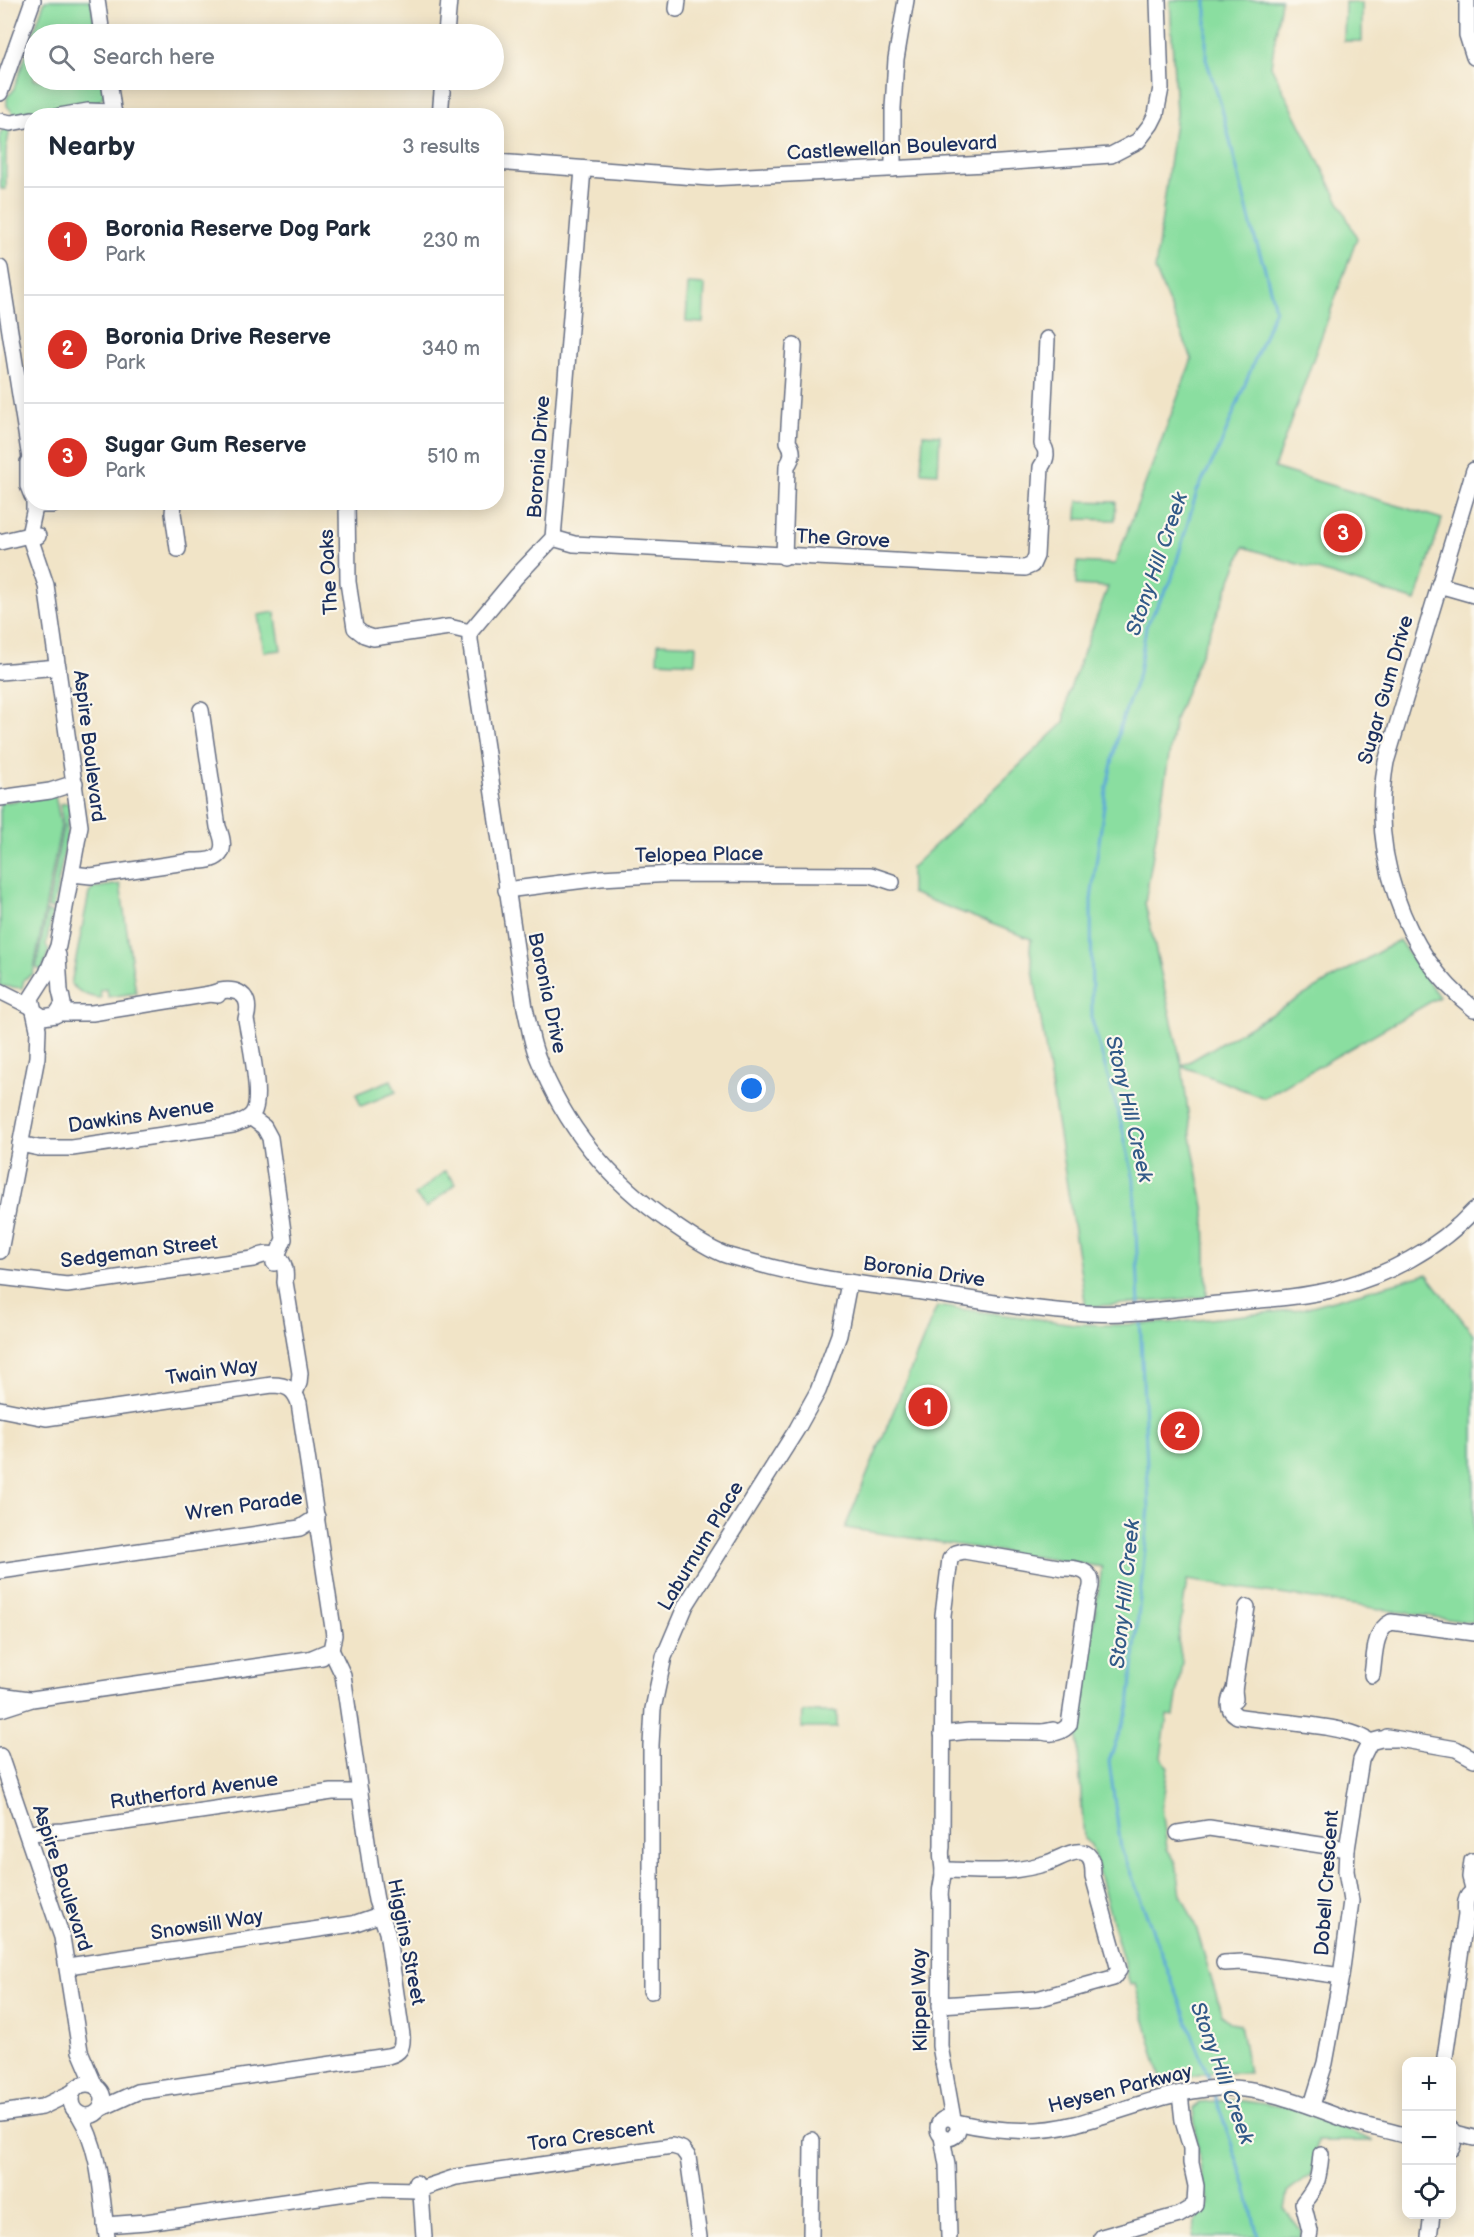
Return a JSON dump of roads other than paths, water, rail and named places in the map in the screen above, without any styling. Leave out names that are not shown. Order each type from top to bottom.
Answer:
[{"type":"street","points":[[24,24],[33,0]]},
{"type":"street","points":[[97,0],[101,24]]},
{"type":"street","points":[[447,24],[449,0]]},
{"type":"street","points":[[893,169],[896,59],[906,0]]},
{"type":"street","name":"Castlewellan Boulevard","points":[[504,163],[709,178],[1100,158],[1131,146],[1151,124],[1160,101],[1158,0]]},
{"type":"street","points":[[1467,0],[1467,35],[1474,57]]},
{"type":"street","points":[[0,93],[24,25]]},
{"type":"street","points":[[111,90],[114,108]]},
{"type":"street","points":[[441,108],[442,90]]},
{"type":"street","points":[[0,113],[24,119]]},
{"type":"street","points":[[0,121],[11,123],[24,121]]},
{"type":"street","name":"Boronia Drive","points":[[583,169],[553,538],[516,577],[470,632],[525,1008],[537,1055],[564,1112],[591,1152],[646,1207],[723,1254],[776,1269],[849,1283],[1051,1311],[1114,1314],[1334,1289],[1376,1276],[1421,1252],[1456,1229],[1474,1210]]},
{"type":"street","name":"Aspire Boulevard","points":[[0,268],[2,304],[24,435]]},
{"type":"street","name":"The Grove","points":[[553,538],[574,544],[1025,568],[1032,566],[1036,556],[1041,467],[1046,456],[1046,449],[1042,444],[1047,339]]},
{"type":"street","points":[[784,556],[788,466],[792,454],[788,442],[794,346]]},
{"type":"street","name":"Sugar Gum Drive","points":[[1474,470],[1386,762],[1382,782],[1385,859],[1392,887],[1422,951],[1443,979],[1474,1009]]},
{"type":"street","name":"Aspire Boulevard","points":[[36,510],[33,538],[46,556],[45,585],[80,826],[58,946],[51,965],[37,989]]},
{"type":"street","points":[[172,510],[178,549]]},
{"type":"street","name":"The Oaks","points":[[347,510],[348,582],[355,628],[373,638],[449,627],[470,632]]},
{"type":"street","points":[[4,542],[33,538]]},
{"type":"street","points":[[1439,585],[1474,595]]},
{"type":"street","points":[[0,672],[57,663]]},
{"type":"street","points":[[73,870],[105,874],[193,861],[214,849],[218,827],[201,710]]},
{"type":"street","points":[[0,798],[75,788]]},
{"type":"street","name":"Telopea Place","points":[[506,890],[601,878],[672,874],[871,875],[891,882]]},
{"type":"street","name":"Aspire Boulevard","points":[[58,946],[60,993]]},
{"type":"street","points":[[0,991],[52,986],[60,993],[87,1007],[104,1010]]},
{"type":"street","points":[[0,1251],[37,1057],[38,1029],[31,998],[37,989]]},
{"type":"street","points":[[0,991],[43,1017],[92,1013],[210,994],[227,995],[237,1000],[246,1019],[257,1092],[253,1119],[266,1130],[270,1138],[284,1239],[276,1260],[285,1267],[285,1282],[297,1363],[291,1390],[299,1403],[317,1518],[329,1539],[344,1637],[339,1653],[0,1704]]},
{"type":"street","points":[[37,1057],[63,1004],[60,993]]},
{"type":"street","name":"Dawkins Avenue","points":[[21,1141],[72,1148],[233,1125],[253,1119]]},
{"type":"street","name":"Sedgeman Street","points":[[0,1277],[72,1285],[253,1258],[264,1254],[276,1260]]},
{"type":"street","name":"Sedgeman Street","points":[[0,1270],[30,1280]]},
{"type":"street","name":"Laburnum Place","points":[[651,1991],[651,1745],[653,1709],[664,1657],[686,1605],[797,1429],[818,1391],[839,1335],[849,1283]]},
{"type":"street","name":"Twain Way","points":[[3,1411],[46,1418],[272,1385],[291,1390]]},
{"type":"street","name":"Wren Parade","points":[[0,1562],[298,1518],[317,1518]]},
{"type":"street","name":"Wren Parade","points":[[0,1571],[300,1528],[317,1518]]},
{"type":"street","points":[[940,2003],[1037,2000],[1117,1976],[1119,1970],[1094,1876],[1081,1859],[1060,1859],[1018,1871],[947,1872],[942,1847],[942,1731],[943,1615],[948,1580],[957,1560],[976,1555],[1084,1570],[1089,1575],[1091,1583],[1070,1708],[1060,1726],[1043,1732],[942,1731]]},
{"type":"street","points":[[1247,1607],[1234,1690],[1237,1706],[1245,1713],[1256,1718],[1345,1732],[1367,1739],[1394,1739],[1456,1749],[1474,1759]]},
{"type":"street","points":[[1372,1675],[1378,1636],[1383,1627],[1391,1622],[1474,1633]]},
{"type":"street","name":"Higgins Street","points":[[96,2087],[137,2092],[397,2053],[401,2049],[402,2036],[384,1919],[375,1895],[343,1675],[333,1653]]},
{"type":"street","name":"Dobell Crescent","points":[[1310,2105],[1325,2063],[1341,1977],[1351,1901],[1346,1871],[1347,1849],[1361,1760],[1367,1739]]},
{"type":"street","name":"Aspire Boulevard","points":[[0,1756],[6,1792],[28,1838],[63,1937],[80,2051],[96,2087]]},
{"type":"street","name":"Rutherford Avenue","points":[[28,1838],[359,1788]]},
{"type":"street","points":[[1178,1833],[1209,1828],[1347,1849]]},
{"type":"street","points":[[1444,2057],[1466,1915],[1466,1899],[1470,1893],[1474,1892],[1470,1877],[1472,1861]]},
{"type":"street","name":"Klippel Way","points":[[947,1872],[941,1902],[940,2046],[951,2128]]},
{"type":"street","points":[[1466,1915],[1474,1899]]},
{"type":"street","name":"Snowsill Way","points":[[68,1966],[384,1919]]},
{"type":"street","points":[[1224,1963],[1243,1962],[1341,1977]]},
{"type":"street","name":"Aspire Boulevard","points":[[74,2091],[80,2051]]},
{"type":"street","points":[[42,2107],[84,2084],[96,2087],[103,2099],[94,2148]]},
{"type":"street","name":"Heysen Parkway","points":[[951,2128],[1041,2130],[1072,2125],[1176,2095],[1228,2088],[1270,2093],[1354,2122],[1402,2134]]},
{"type":"street","points":[[74,2091],[70,2103],[86,2127],[94,2148],[106,2231]]},
{"type":"street","name":"Higgins Street","points":[[101,2109],[137,2092]]},
{"type":"street","points":[[1102,2237],[1179,2215],[1194,2204],[1196,2186],[1191,2163],[1191,2148],[1176,2095]]},
{"type":"street","points":[[0,2113],[42,2107],[92,2116],[101,2109]]},
{"type":"street","points":[[949,2237],[947,2165],[951,2128]]},
{"type":"street","points":[[1456,2139],[1474,2138]]},
{"type":"street","points":[[811,2237],[812,2140]]},
{"type":"street","name":"Tora Crescent","points":[[106,2231],[146,2222],[374,2189],[392,2182],[417,2188],[440,2176],[456,2177],[665,2147],[679,2147],[686,2153],[689,2162],[699,2235]]},
{"type":"street","points":[[1309,2237],[1310,2231],[1303,2203],[1316,2187],[1321,2154]]},
{"type":"street","points":[[417,2188],[424,2237]]},
{"type":"street","points":[[1429,2237],[1431,2219]]},
{"type":"waterway","name":"Stony Hill Creek","points":[[1139,1307],[1134,1180],[1121,1123],[1092,1020],[1091,900],[1106,791],[1120,726],[1139,673],[1146,626],[1171,581],[1197,491],[1220,447],[1275,309],[1221,105],[1206,59],[1206,0]]},
{"type":"waterway","name":"Stony Hill Creek","points":[[1140,1317],[1149,1508],[1129,1707],[1109,1761],[1121,1848],[1211,2083]]},
{"type":"waterway","name":"Stony Hill Creek","points":[[1215,2095],[1246,2187],[1258,2237]]},
{"type":"place","name":"Sugar Gum Reserve","points":[[1343,533]]},
{"type":"place","name":"Boronia Reserve Dog Park","points":[[928,1407]]},
{"type":"place","name":"Boronia Drive Reserve","points":[[1180,1431]]}]
